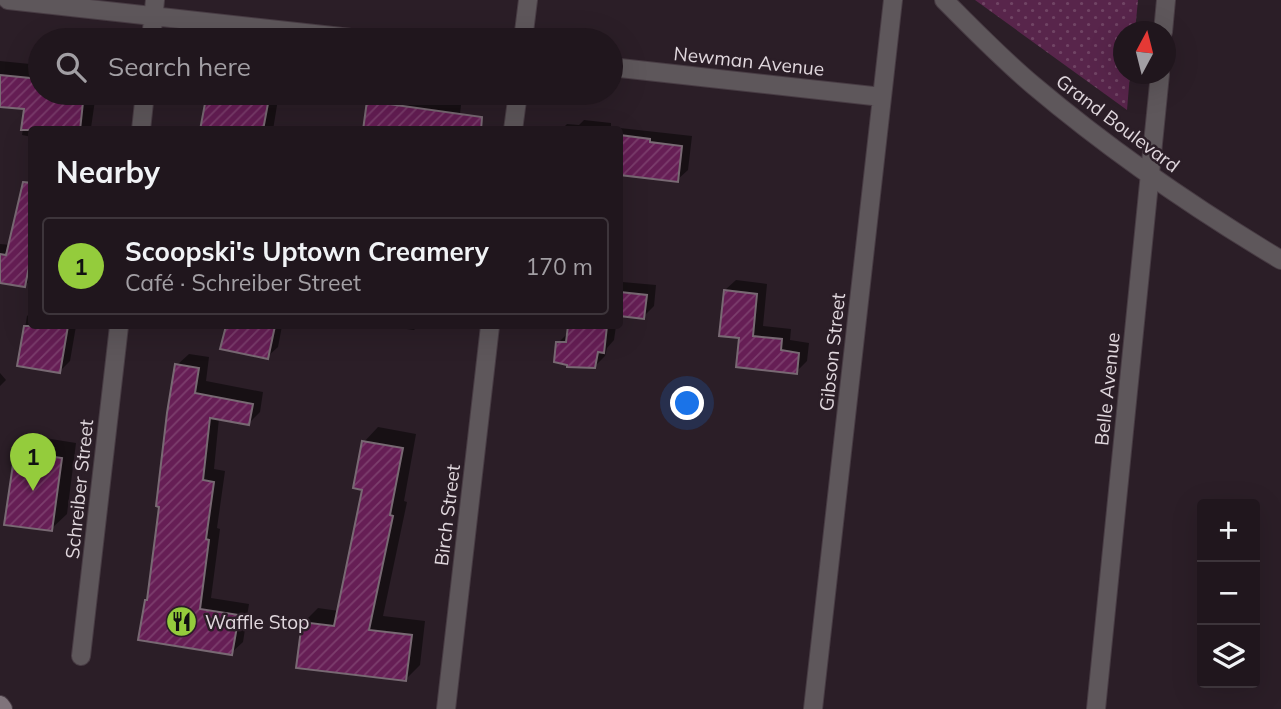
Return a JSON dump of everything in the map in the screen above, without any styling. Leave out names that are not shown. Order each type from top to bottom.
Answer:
[{"type":"street","points":[[8,0],[154,8],[288,28]]},
{"type":"street","points":[[524,28],[528,0]]},
{"type":"street","name":"Gibson Street","points":[[813,709],[893,0]]},
{"type":"street","name":"Grand Boulevard","points":[[944,0],[1031,84],[1150,176],[1281,260]]},
{"type":"street","points":[[1164,21],[1166,0]]},
{"type":"street","points":[[152,28],[154,8]]},
{"type":"street","name":"Newman Avenue","points":[[623,68],[882,97]]},
{"type":"street","name":"Belle Avenue","points":[[1096,709],[1159,84]]},
{"type":"street","points":[[141,126],[144,105]]},
{"type":"street","points":[[513,126],[516,105]]},
{"type":"street","name":"Schreiber Street","points":[[82,656],[119,329]]},
{"type":"street","name":"Birch Street","points":[[446,709],[490,329]]},
{"type":"shaded area","points":[[975,0],[1138,0],[1136,21],[1113,21],[1113,84],[1129,84],[1127,110]]},
{"type":"building","points":[[0,75],[28,78],[28,105],[83,105],[80,126],[28,126],[28,130],[21,130],[24,109],[0,107]]},
{"type":"building","points":[[205,105],[268,105],[264,126],[201,126]]},
{"type":"building","points":[[366,105],[396,105],[482,117],[481,126],[364,126]]},
{"type":"building","points":[[623,135],[682,146],[678,182],[623,175]]},
{"type":"building","points":[[23,182],[28,183],[28,272],[25,287],[0,283],[0,254],[6,255]]},
{"type":"building","points":[[724,290],[757,294],[753,336],[782,339],[781,350],[799,353],[797,374],[736,367],[739,338],[719,336]]},
{"type":"building","points":[[623,292],[647,295],[644,319],[623,316]]},
{"type":"building","points":[[24,326],[28,326],[28,329],[67,329],[60,373],[17,366]]},
{"type":"building","points":[[225,329],[274,329],[268,359],[220,349]]},
{"type":"building","points":[[568,329],[607,329],[604,353],[598,352],[595,368],[567,367],[554,362],[556,342],[566,342]]},
{"type":"building","points":[[175,364],[199,368],[195,393],[253,404],[249,425],[210,418],[203,480],[214,482],[200,609],[239,615],[232,655],[138,640],[147,600],[167,413]]},
{"type":"building","points":[[362,441],[403,448],[390,515],[393,516],[369,630],[412,635],[406,681],[296,668],[302,622],[334,626],[362,490],[353,488]]},
{"type":"building","points":[[15,451],[62,458],[52,531],[4,525]]},
{"type":"place","name":"Scoopski's Uptown Creamery","points":[[33,491]]},
{"type":"place","name":"Waffle Stop","points":[[182,622]]}]
